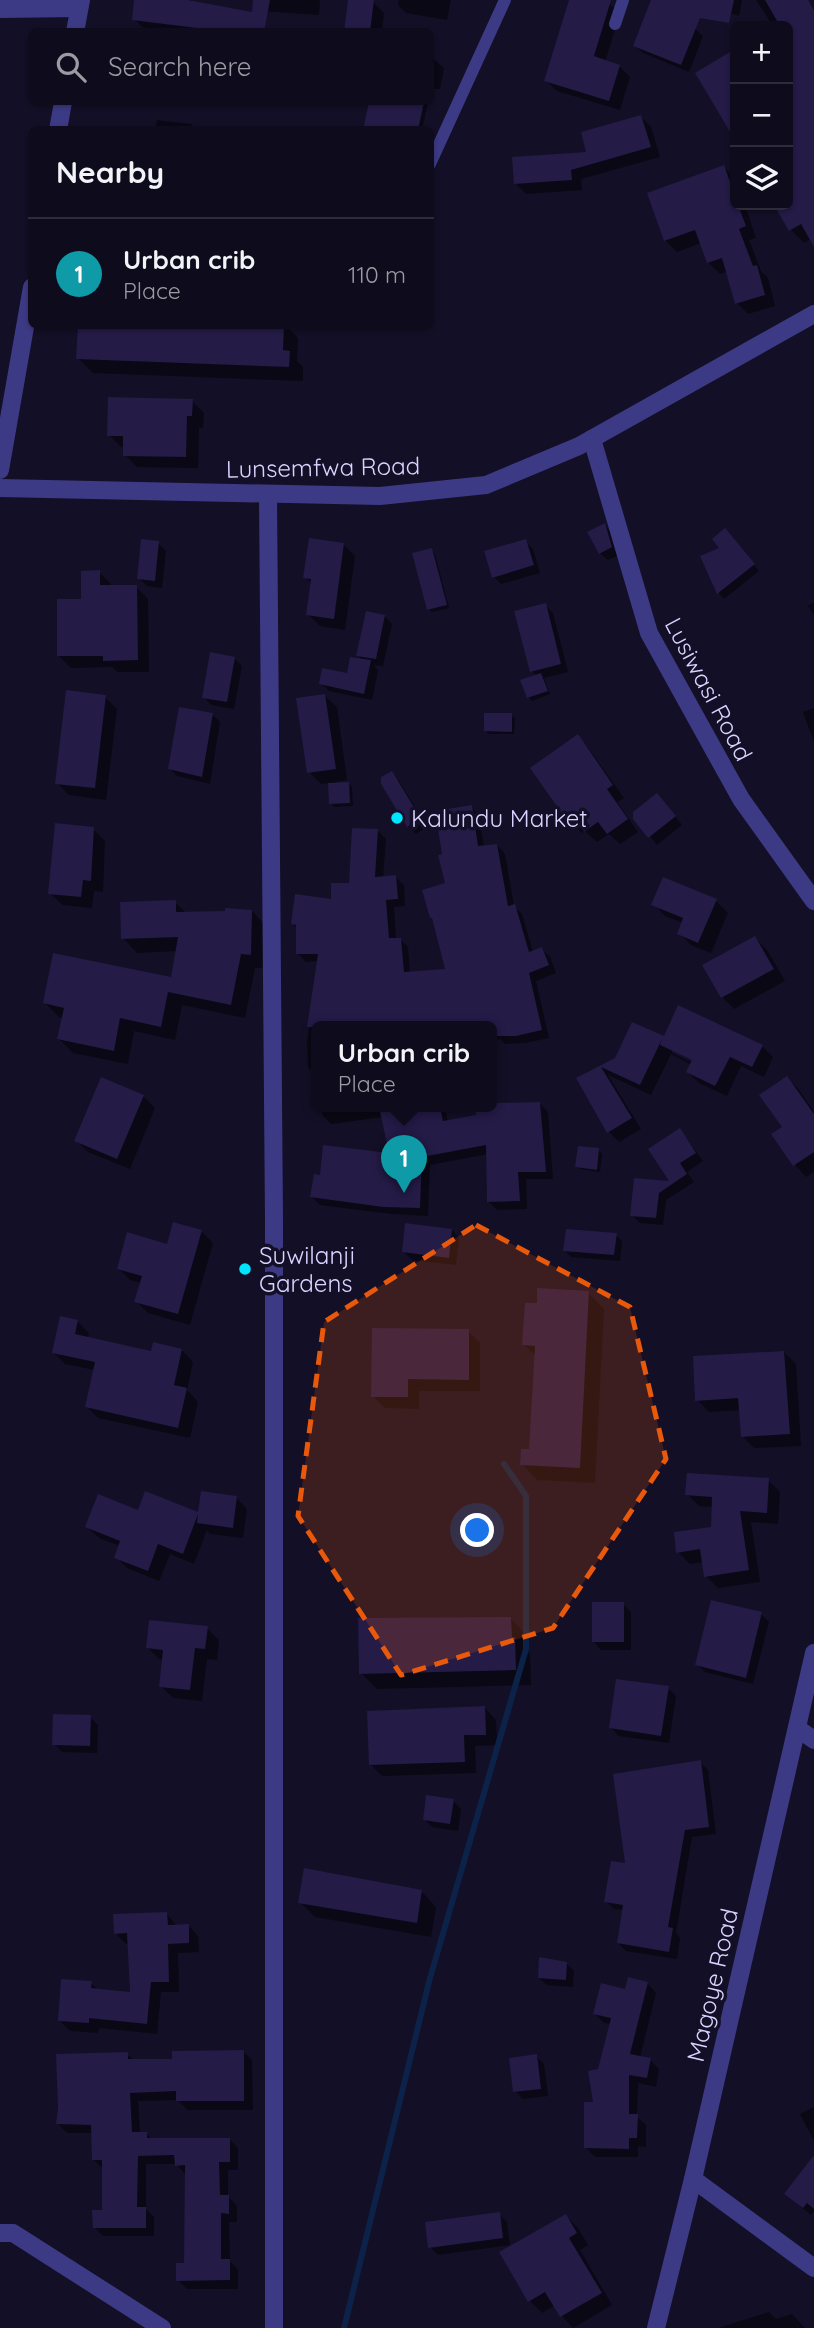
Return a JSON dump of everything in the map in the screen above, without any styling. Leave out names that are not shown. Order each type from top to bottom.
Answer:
[{"type":"street","points":[[0,9],[80,4],[76,28]]},
{"type":"street","points":[[59,126],[62,105]]},
{"type":"street","points":[[0,470],[28,310]]},
{"type":"street","name":"Lunsemfwa Road","points":[[0,488],[380,496],[486,485],[579,446],[814,314]]},
{"type":"street","name":"Lusiwasi Road","points":[[592,439],[649,633],[740,799],[814,901]]},
{"type":"street","points":[[268,495],[274,1219],[274,2328]]},
{"type":"street","name":"Magoye Road","points":[[656,2328],[814,1653]]},
{"type":"street","points":[[797,1728],[814,1740]]},
{"type":"street","points":[[693,2179],[814,2268]]},
{"type":"street","points":[[0,2233],[13,2233],[162,2328]]},
{"type":"lane","points":[[434,155],[505,0]]},
{"type":"lane","points":[[615,24],[623,0]]},
{"type":"highlighted area","points":[[476,1225],[630,1307],[666,1459],[553,1628],[401,1675],[298,1516],[324,1322]]},
{"type":"building","points":[[134,0],[188,0],[252,12],[253,0],[270,0],[265,28],[197,28],[132,20]]},
{"type":"building","points":[[348,0],[374,0],[370,28],[344,28]]},
{"type":"building","points":[[569,0],[611,0],[594,56],[620,65],[609,101],[544,81]]},
{"type":"building","points":[[651,0],[734,0],[729,23],[700,18],[681,65],[633,46]]},
{"type":"building","points":[[765,0],[808,0],[814,10],[814,247],[801,224],[789,231],[777,210],[793,210],[793,21],[777,21]]},
{"type":"building","points":[[730,52],[730,132],[695,73]]},
{"type":"building","points":[[368,105],[423,105],[419,126],[364,126]]},
{"type":"building","points":[[641,115],[651,147],[571,170],[572,180],[514,184],[512,157],[586,152],[581,132]]},
{"type":"building","points":[[724,165],[730,182],[730,210],[740,210],[746,226],[739,229],[753,266],[757,265],[765,295],[735,304],[722,258],[707,263],[695,230],[664,241],[647,193]]},
{"type":"building","points":[[78,329],[284,329],[283,350],[290,351],[289,367],[76,359]]},
{"type":"building","points":[[108,397],[193,399],[192,416],[187,416],[186,457],[123,456],[123,436],[107,436]]},
{"type":"building","points":[[605,523],[612,547],[599,554],[587,532]]},
{"type":"building","points":[[725,528],[755,564],[717,594],[700,556],[719,548],[712,539]]},
{"type":"building","points":[[309,538],[344,543],[334,619],[306,615],[311,579],[303,578]]},
{"type":"building","points":[[141,539],[159,541],[155,581],[137,579]]},
{"type":"building","points":[[526,539],[534,565],[492,578],[484,551]]},
{"type":"building","points":[[432,548],[447,605],[427,610],[412,553]]},
{"type":"building","points":[[100,570],[100,585],[137,585],[138,660],[103,661],[103,656],[57,656],[57,599],[81,599],[81,571]]},
{"type":"building","points":[[546,603],[561,664],[530,672],[514,611]]},
{"type":"building","points":[[366,611],[385,615],[376,659],[356,656]]},
{"type":"building","points":[[210,652],[235,657],[227,702],[202,698]]},
{"type":"building","points":[[350,657],[371,660],[364,694],[319,684],[322,668],[347,673]]},
{"type":"building","points":[[541,673],[548,691],[527,698],[520,680]]},
{"type":"building","points":[[66,690],[106,695],[95,788],[55,784]]},
{"type":"building","points":[[325,694],[336,769],[307,773],[296,698]]},
{"type":"building","points":[[179,707],[213,713],[202,777],[168,769]]},
{"type":"building","points":[[484,713],[512,713],[512,732],[484,731]]},
{"type":"building","points":[[578,734],[613,785],[607,789],[628,819],[607,834],[598,822],[584,832],[575,818],[568,822],[530,768]]},
{"type":"building","points":[[392,771],[421,819],[407,827],[381,784],[381,777]]},
{"type":"building","points":[[349,782],[350,803],[329,804],[328,783]]},
{"type":"building","points":[[657,793],[676,816],[648,838],[633,819],[633,812]]},
{"type":"building","points":[[472,805],[478,846],[497,844],[508,906],[515,904],[529,952],[542,947],[549,965],[529,973],[542,1030],[516,1036],[497,1036],[497,1021],[311,1021],[311,1027],[307,1027],[318,954],[296,954],[296,925],[291,924],[295,894],[331,899],[331,883],[349,883],[352,828],[378,829],[375,877],[396,875],[398,899],[386,900],[389,938],[401,938],[404,972],[445,969],[422,890],[445,883],[438,855],[442,854],[435,811]]},
{"type":"building","points":[[55,823],[94,827],[91,881],[83,880],[81,897],[48,894]]},
{"type":"building","points":[[663,877],[717,899],[698,943],[677,934],[683,918],[651,905]]},
{"type":"building","points":[[176,900],[176,912],[225,911],[225,908],[252,910],[251,955],[241,954],[231,1005],[168,992],[161,1027],[120,1018],[114,1051],[57,1039],[64,1008],[43,1003],[53,953],[171,977],[178,937],[121,939],[120,902]]},
{"type":"building","points":[[755,936],[774,969],[721,998],[702,965]]},
{"type":"building","points":[[678,1005],[763,1045],[752,1067],[730,1057],[715,1086],[686,1072],[692,1060],[660,1045],[662,1039],[640,1085],[601,1067],[632,1118],[607,1133],[576,1078],[615,1058],[632,1022],[664,1036]]},
{"type":"building","points":[[787,1076],[814,1114],[814,1152],[793,1166],[771,1134],[782,1127],[759,1095]]},
{"type":"building","points":[[101,1077],[144,1095],[117,1159],[74,1141]]},
{"type":"building","points":[[540,1102],[546,1172],[518,1172],[520,1201],[487,1202],[486,1145],[422,1157],[420,1208],[383,1207],[310,1197],[314,1174],[320,1175],[323,1145],[389,1153],[380,1112],[441,1112],[443,1121],[476,1115],[476,1112],[497,1112],[497,1103]]},
{"type":"building","points":[[680,1128],[696,1153],[680,1163],[687,1174],[659,1193],[656,1218],[630,1216],[634,1178],[669,1181],[648,1149]]},
{"type":"building","points":[[578,1146],[599,1148],[597,1170],[575,1167]]},
{"type":"building","points":[[173,1222],[202,1230],[178,1314],[134,1302],[142,1276],[117,1269],[127,1232],[167,1244]]},
{"type":"building","points":[[405,1223],[452,1229],[449,1258],[402,1252]]},
{"type":"building","points":[[566,1229],[617,1233],[614,1255],[563,1251]]},
{"type":"building","points":[[537,1288],[589,1291],[580,1468],[520,1465],[521,1449],[529,1449],[535,1346],[522,1345],[525,1303],[537,1303]]},
{"type":"building","points":[[60,1316],[78,1320],[75,1334],[151,1351],[153,1342],[182,1349],[174,1385],[187,1388],[178,1428],[85,1407],[95,1362],[52,1353]]},
{"type":"building","points":[[372,1328],[469,1329],[469,1380],[408,1379],[408,1397],[371,1397]]},
{"type":"building","points":[[784,1351],[790,1434],[741,1437],[738,1398],[695,1401],[693,1356]]},
{"type":"building","points":[[687,1473],[769,1478],[767,1513],[740,1511],[749,1570],[704,1577],[700,1549],[676,1553],[674,1532],[711,1527],[712,1497],[685,1495]]},
{"type":"building","points":[[145,1491],[198,1512],[201,1491],[237,1496],[233,1528],[197,1523],[198,1514],[183,1554],[158,1544],[148,1571],[114,1558],[120,1541],[85,1527],[98,1494],[138,1510]]},
{"type":"building","points":[[711,1600],[762,1612],[746,1678],[695,1665]]},
{"type":"building","points":[[592,1602],[624,1602],[624,1642],[592,1642]]},
{"type":"building","points":[[511,1617],[512,1637],[515,1637],[516,1670],[359,1674],[358,1618]]},
{"type":"building","points":[[149,1620],[208,1626],[205,1649],[195,1648],[190,1690],[159,1687],[163,1650],[146,1648]]},
{"type":"building","points":[[616,1679],[669,1686],[661,1736],[609,1728]]},
{"type":"building","points":[[485,1706],[486,1735],[464,1735],[465,1762],[369,1765],[367,1711]]},
{"type":"building","points":[[53,1714],[91,1715],[90,1746],[52,1745]]},
{"type":"building","points":[[701,1760],[709,1827],[685,1830],[668,1927],[673,1928],[669,1952],[617,1943],[623,1905],[604,1902],[611,1861],[625,1863],[613,1774]]},
{"type":"building","points":[[426,1795],[454,1799],[450,1824],[423,1820]]},
{"type":"building","points":[[304,1868],[422,1890],[417,1923],[298,1903]]},
{"type":"building","points":[[167,1912],[168,1925],[189,1924],[189,1943],[168,1944],[169,1982],[151,1982],[147,2024],[89,2018],[89,2023],[58,2021],[61,1979],[92,1981],[91,1988],[130,1992],[127,1933],[114,1934],[113,1914]]},
{"type":"building","points":[[539,1957],[567,1962],[566,1980],[538,1978]]},
{"type":"building","points":[[628,1977],[648,1982],[630,2054],[651,2058],[647,2078],[629,2075],[629,2114],[638,2114],[637,2138],[629,2138],[629,2149],[584,2148],[584,2102],[593,2102],[588,2071],[598,2069],[611,2018],[593,2014],[601,1983],[625,1989]]},
{"type":"building","points":[[244,2050],[244,2101],[176,2101],[176,2091],[130,2093],[132,2132],[147,2132],[147,2138],[230,2138],[230,2162],[219,2162],[220,2195],[229,2195],[229,2214],[221,2213],[221,2259],[230,2259],[230,2280],[176,2281],[176,2263],[184,2263],[185,2165],[175,2166],[174,2155],[138,2156],[137,2207],[146,2207],[146,2228],[93,2228],[92,2210],[102,2210],[102,2160],[92,2160],[91,2125],[56,2124],[56,2054],[128,2052],[128,2059],[172,2059],[172,2051]]},
{"type":"building","points":[[537,2054],[541,2089],[513,2092],[509,2058]]},
{"type":"building","points":[[814,2155],[814,2209],[807,2203],[803,2208],[784,2194]]},
{"type":"building","points":[[500,2212],[503,2238],[428,2248],[425,2222]]},
{"type":"building","points":[[566,2214],[577,2233],[569,2238],[602,2293],[560,2317],[545,2292],[528,2302],[499,2252]]},
{"type":"waterway","points":[[344,2328],[430,1978],[526,1649],[526,1496],[504,1464]]},
{"type":"place","name":"Kalundu Market","points":[[397,818]]},
{"type":"place","name":"Urban crib","points":[[404,1193]]},
{"type":"place","name":"Suwilanji Gardens","points":[[245,1269]]}]
